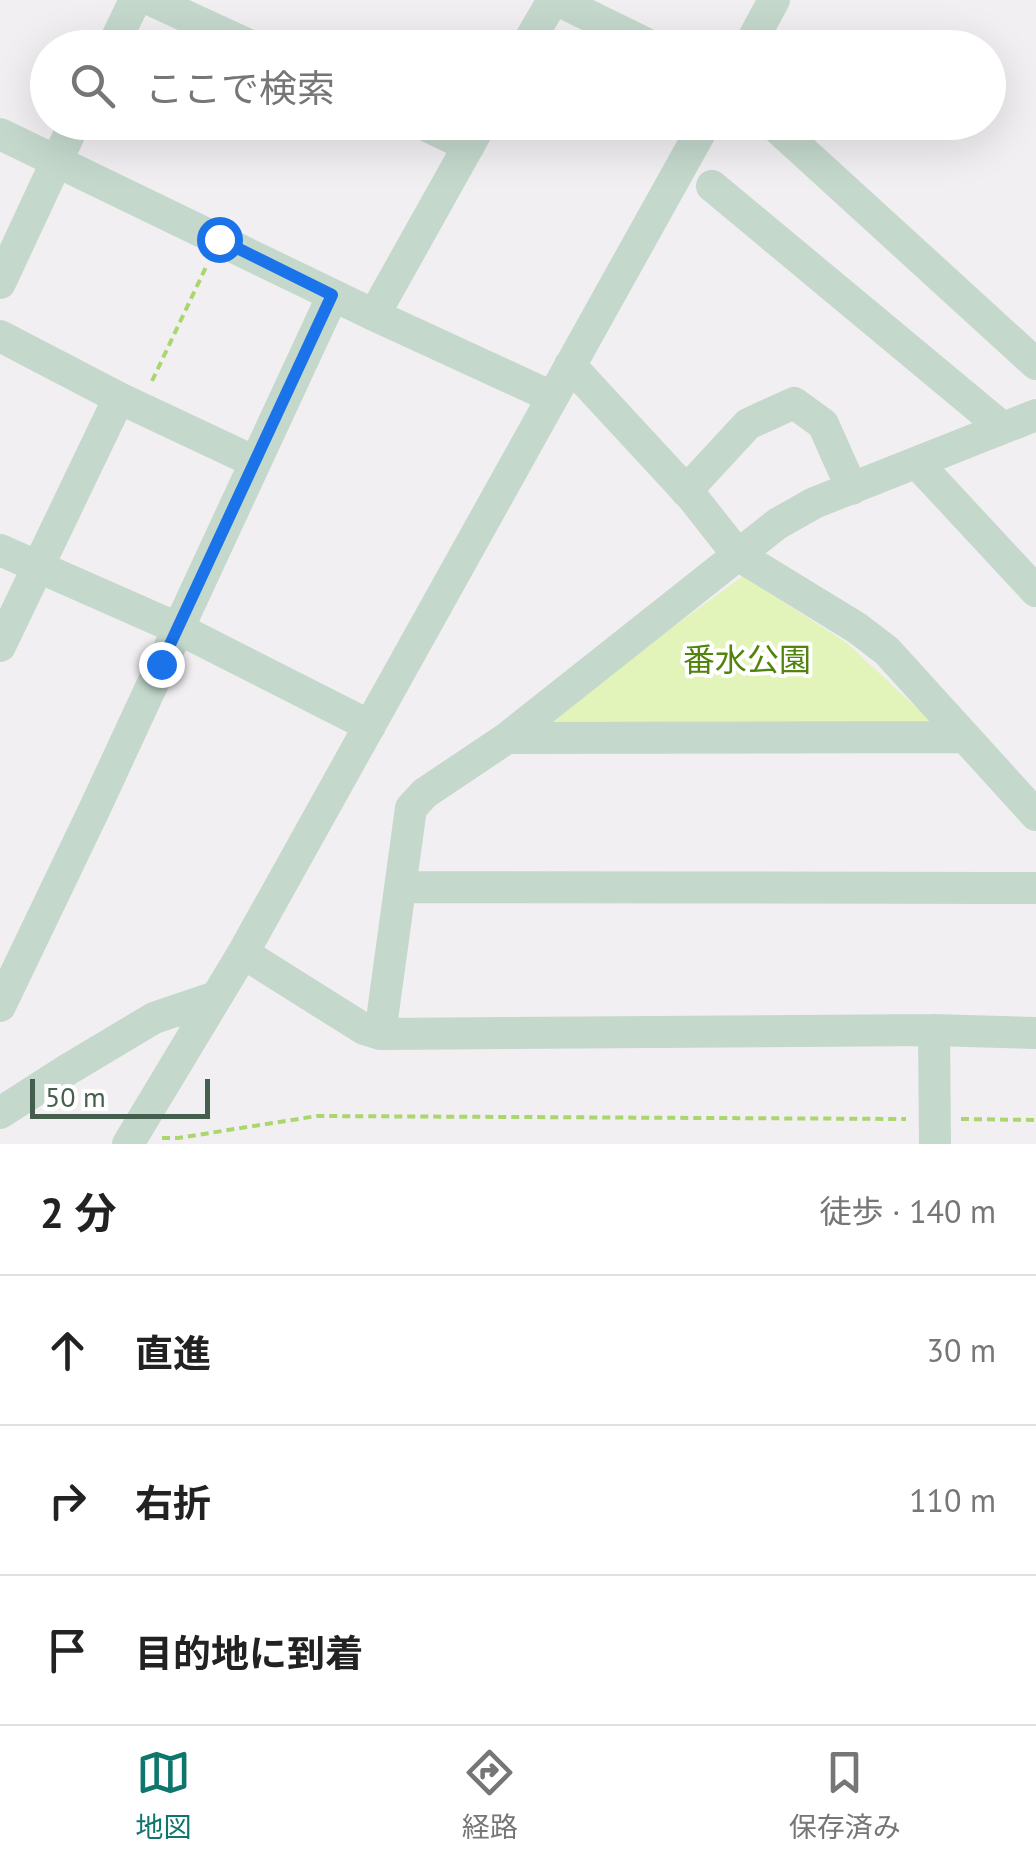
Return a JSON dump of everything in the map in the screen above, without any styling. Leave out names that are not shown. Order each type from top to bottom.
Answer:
[{"type":"street","points":[[121,30],[135,0]]},
{"type":"street","points":[[151,0],[216,30]]},
{"type":"street","points":[[537,30],[555,0],[618,30]]},
{"type":"street","points":[[758,30],[774,0]]},
{"type":"street","points":[[0,134],[552,397]]},
{"type":"street","points":[[0,283],[66,140]]},
{"type":"street","points":[[374,314],[473,140]]},
{"type":"street","points":[[130,1141],[243,953],[696,140]]},
{"type":"street","points":[[791,140],[1036,364]]},
{"type":"street","points":[[712,186],[1004,428]]},
{"type":"street","points":[[0,1006],[332,295]]},
{"type":"street","points":[[0,336],[254,462]]},
{"type":"street","points":[[570,365],[686,491],[738,555],[858,628],[887,652],[1036,814]]},
{"type":"street","points":[[0,646],[38,568],[129,403]]},
{"type":"street","points":[[686,491],[748,424],[794,403],[824,424],[852,489]]},
{"type":"street","points":[[380,1034],[411,808],[425,793],[507,738],[777,524],[814,503],[1036,415]]},
{"type":"street","points":[[918,463],[1036,591]]},
{"type":"street","points":[[0,550],[178,628],[370,726]]},
{"type":"street","points":[[507,738],[964,737]]},
{"type":"street","points":[[402,887],[1036,888]]},
{"type":"street","points":[[243,953],[364,1029],[380,1034],[934,1030],[1036,1033]]},
{"type":"street","points":[[0,1113],[154,1018],[216,997]]},
{"type":"street","points":[[934,1030],[935,1129]]},
{"type":"path","points":[[129,403],[219,239]]},
{"type":"path","points":[[130,1141],[178,1138],[317,1116],[935,1129],[1036,1120]]},
{"type":"green space","name":"番水公園","points":[[743,576],[847,643],[932,718],[928,728],[556,726],[553,714]]},
{"type":"route","points":[[161,664],[332,295],[219,239]]}]
